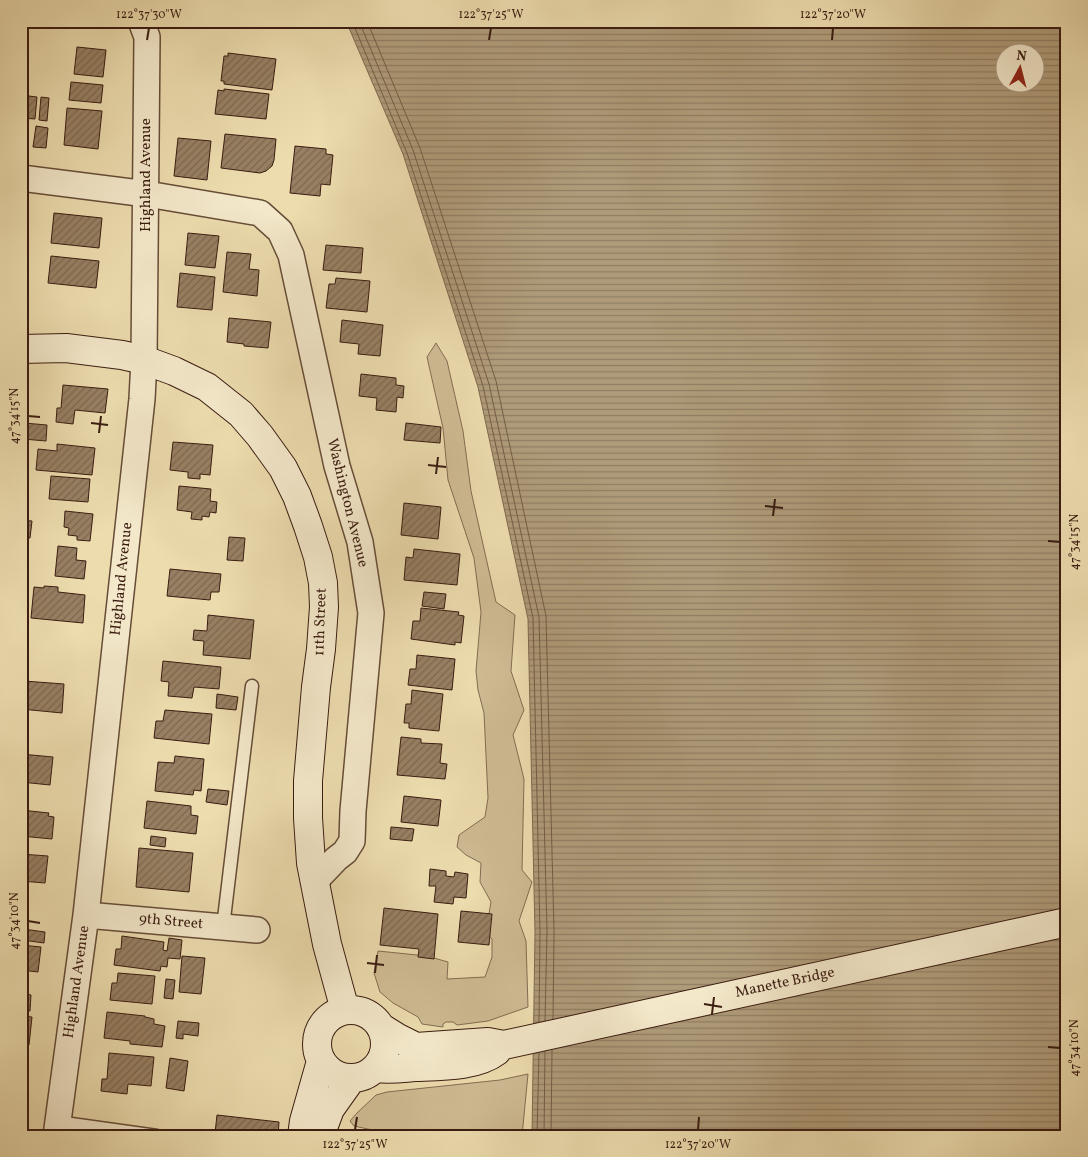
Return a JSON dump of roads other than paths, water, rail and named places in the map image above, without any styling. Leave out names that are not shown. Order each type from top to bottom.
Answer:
[{"type":"main road","name":"11th Street","points":[[21,336],[66,348],[122,355],[144,360],[174,371],[207,387],[241,414],[260,436],[283,468],[297,496],[318,556],[323,583],[324,607],[308,781],[311,863],[327,944],[345,1010]]},
{"type":"main road","name":"11th Street","points":[[21,349],[66,348]]},
{"type":"main road","name":"Manette Bridge","points":[[504,1045],[1067,922]]},
{"type":"main road","points":[[345,1010],[360,1010],[371,1015],[382,1028],[416,1047],[488,1042],[504,1045],[491,1055],[474,1061],[446,1066],[415,1067],[364,1073],[346,1078],[334,1074],[321,1061],[317,1050],[317,1036],[325,1021],[333,1014],[345,1010]]},
{"type":"main road","points":[[320,1136],[330,1109],[364,1073],[383,1058],[386,1050],[382,1028]]},
{"type":"main road","points":[[302,1136],[304,1121],[321,1061]]},
{"type":"street","name":"Highland Avenue","points":[[57,1129],[86,915],[144,360],[147,38],[141,21]]},
{"type":"street","points":[[21,178],[147,194]]},
{"type":"street","name":"Washington Avenue","points":[[147,194],[260,213],[280,231],[291,255],[337,466],[360,542],[371,613],[352,841],[345,852],[315,881]]},
{"type":"street","name":"9th Street","points":[[86,915],[257,930]]},
{"type":"lane","points":[[223,927],[252,686]]},
{"type":"lane","points":[[57,1129],[157,1136]]},
{"type":"water","points":[[346,21],[1067,21],[1067,1136],[532,1136],[535,932],[528,619],[478,387],[403,154]]}]
